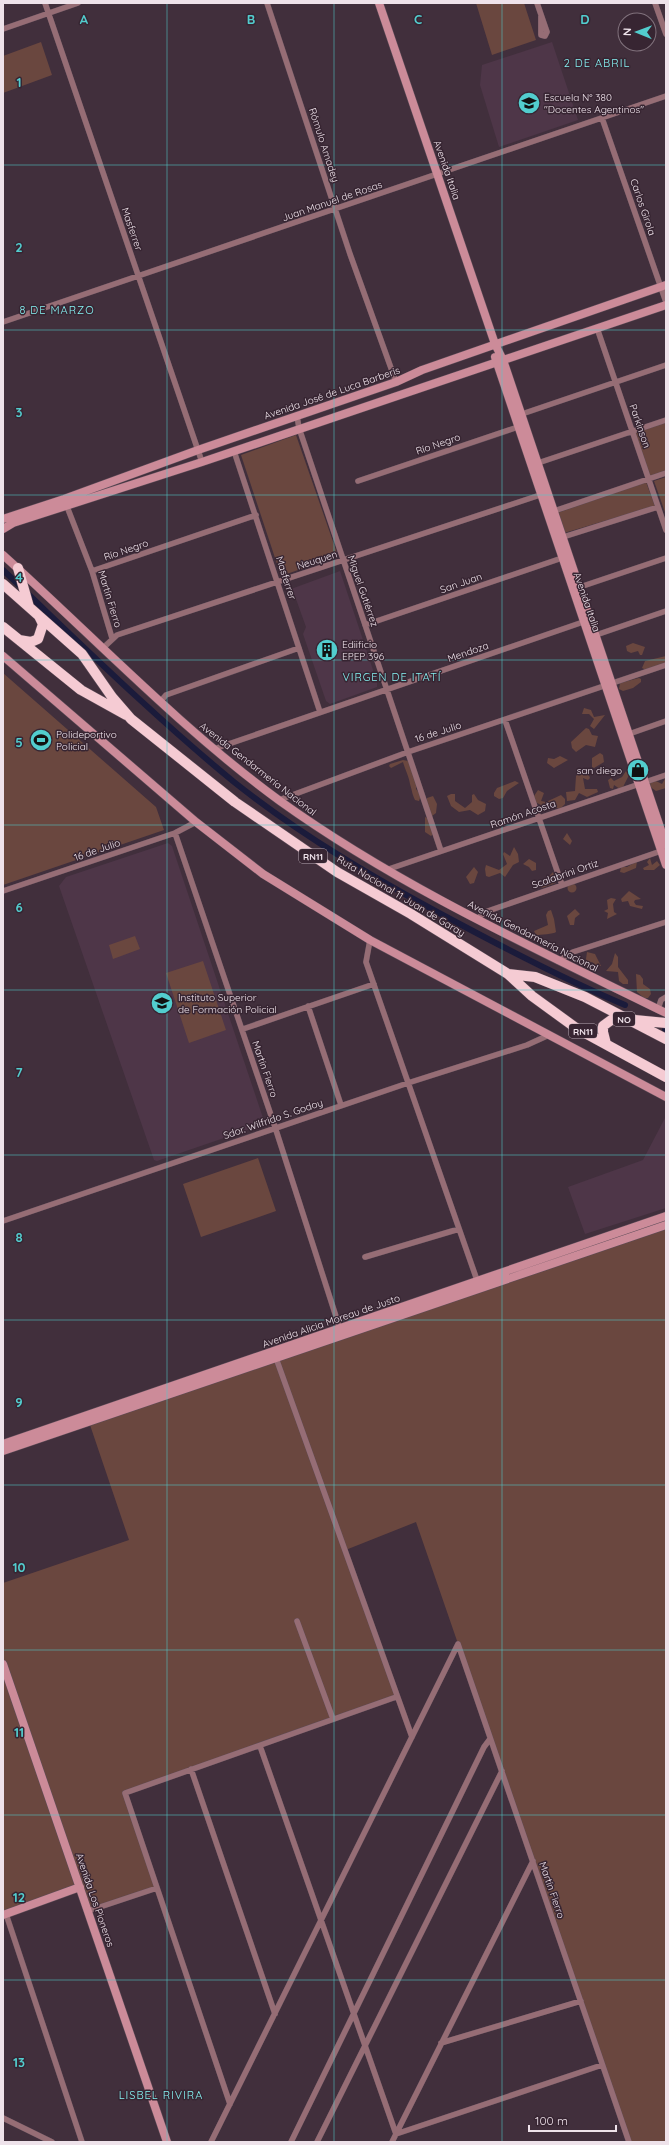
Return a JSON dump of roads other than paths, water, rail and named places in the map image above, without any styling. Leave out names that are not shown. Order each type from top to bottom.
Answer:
[{"type":"highway","points":[[18,568],[29,607]]},
{"type":"highway","name":"Ruta Nacional 11 Juan de Garay","points":[[3,584],[82,654],[112,697],[131,719]]},
{"type":"highway","points":[[17,639],[31,642],[38,638],[43,624],[38,615]]},
{"type":"highway","name":"Ruta Nacional 11 Juan de Garay","points":[[3,627],[81,690],[131,719],[230,798],[295,844],[508,974],[532,996],[576,1028],[664,1077]]},
{"type":"highway","name":"Ruta Nacional 11 Juan de Garay","points":[[508,974],[535,977],[585,997],[666,1039]]},
{"type":"highway","name":"NO","points":[[606,1044],[603,1026],[614,1018],[666,1023]]},
{"type":"main road","name":"Avenida Italia","points":[[379,3],[495,344],[499,361],[518,415],[540,495],[580,587],[587,620],[596,635],[609,685],[629,734],[642,783]]},
{"type":"main road","name":"Avenida José de Luca Barberis","points":[[3,529],[13,523],[198,450],[396,382],[422,370],[663,286]]},
{"type":"main road","name":"Avenida José de Luca Barberis","points":[[3,519],[65,503],[202,462],[666,304]]},
{"type":"main road","name":"Avenida Italia","points":[[521,426],[538,463],[554,511],[562,558],[587,620],[663,848],[666,865]]},
{"type":"main road","name":"Avenida Gendarmería Nacional","points":[[3,555],[160,702],[214,749],[279,800],[319,828],[385,870],[558,961],[666,1013]]},
{"type":"main road","points":[[3,656],[196,822],[263,874],[370,940],[666,1097]]},
{"type":"main road","name":"Avenida Alicia Moreau de Justo","points":[[479,1285],[666,1216]]},
{"type":"main road","name":"Avenida Alicia Moreau de Justo","points":[[3,1444],[479,1285],[666,1225]]},
{"type":"main road","name":"Avenida Alicia Moreau de Justo","points":[[3,1451],[276,1358],[341,1332]]},
{"type":"main road","name":"Avenida Los Pioneros","points":[[3,1664],[167,2142]]},
{"type":"main road","points":[[4,1915],[80,1887]]},
{"type":"street","name":"Masferrer","points":[[45,3],[202,462]]},
{"type":"street","points":[[3,29],[78,3]]},
{"type":"street","name":"Rómulo Amadey","points":[[267,3],[352,260],[396,382]]},
{"type":"street","points":[[537,3],[541,16]]},
{"type":"street","points":[[655,3],[666,34]]},
{"type":"street","name":"Juan Manuel de Rosas","points":[[3,322],[666,96]]},
{"type":"street","name":"Carlos Girola","points":[[602,118],[663,286],[666,304]]},
{"type":"street","name":"Parkinson","points":[[597,328],[666,530]]},
{"type":"street","points":[[518,415],[666,365]]},
{"type":"street","name":"Miguel Gutiérrez","points":[[297,416],[299,428],[343,561],[441,851]]},
{"type":"street","points":[[538,463],[666,420]]},
{"type":"street","name":"Río Negro","points":[[358,481],[521,426]]},
{"type":"street","name":"Masferrer","points":[[234,451],[320,712]]},
{"type":"street","points":[[554,511],[666,473]]},
{"type":"street","name":"Neuquen","points":[[103,648],[112,638],[540,495]]},
{"type":"street","name":"Martín Fierro","points":[[65,503],[92,571],[112,638]]},
{"type":"street","points":[[559,538],[658,507]]},
{"type":"street","name":"Río Negro","points":[[92,571],[256,515]]},
{"type":"street","name":"San Juan","points":[[365,625],[562,558]]},
{"type":"street","points":[[580,587],[666,558]]},
{"type":"street","points":[[596,635],[666,611]]},
{"type":"street","name":"Mendoza","points":[[214,749],[587,620]]},
{"type":"street","points":[[160,702],[166,695],[300,648]]},
{"type":"street","name":"16 de Julio","points":[[279,800],[408,752],[666,665]]},
{"type":"street","points":[[505,720],[562,885]]},
{"type":"street","points":[[629,734],[666,722]]},
{"type":"street","name":"Ramón Acosta","points":[[385,870],[666,775]]},
{"type":"street","name":"16 de Julio","points":[[3,891],[175,833],[196,822]]},
{"type":"street","name":"Martín Fierro","points":[[175,833],[275,1128],[341,1332]]},
{"type":"street","name":"Scalabrini Ortiz","points":[[477,919],[485,912],[663,848]]},
{"type":"street","points":[[558,961],[573,952],[666,922]]},
{"type":"street","points":[[370,940],[366,962],[479,1285]]},
{"type":"street","points":[[242,1029],[374,984]]},
{"type":"street","points":[[658,1009],[661,1000],[666,996]]},
{"type":"street","points":[[308,1006],[341,1106]]},
{"type":"street","name":"Sdor. Wilfrido S. Godoy","points":[[3,1221],[527,1044],[549,1034]]},
{"type":"street","points":[[365,1257],[459,1229]]},
{"type":"street","points":[[211,2142],[412,1737],[396,1697],[276,1358]]},
{"type":"street","points":[[297,1621],[333,1719]]},
{"type":"street","name":"Martín Fierro","points":[[412,1737],[458,1644],[629,2142]]},
{"type":"street","points":[[230,2104],[125,1793],[396,1697]]},
{"type":"street","points":[[291,2142],[490,1738]]},
{"type":"street","points":[[260,1746],[353,2016],[396,2134]]},
{"type":"street","points":[[191,1769],[275,2014]]},
{"type":"street","points":[[317,2142],[502,1771]]},
{"type":"street","points":[[392,2142],[533,1861]]},
{"type":"street","points":[[88,1911],[157,1888]]},
{"type":"street","points":[[4,1915],[82,2142]]},
{"type":"street","points":[[441,2043],[580,2001]]},
{"type":"street","points":[[396,2134],[602,2065]]},
{"type":"street","points":[[3,2118],[41,2140],[52,2142]]},
{"type":"waterway","points":[[3,570],[20,586]]},
{"type":"waterway","points":[[28,594],[129,690],[207,760],[286,821],[368,873],[425,905],[538,965],[625,1005]]},
{"type":"place","name":"Escuela N° 380 \"Docentes Agentinos\"","points":[[529,103]]},
{"type":"place","name":"Ediificio EPEP 396","points":[[327,650]]},
{"type":"place","name":"Polideportivo Policial","points":[[41,740]]},
{"type":"place","name":"san diego","points":[[638,770]]},
{"type":"place","name":"Instituto Superior de Formación Policial","points":[[162,1003]]},
{"type":"district","name":"2 DE ABRIL","points":[[597,63]]},
{"type":"district","name":"8 DE MARZO","points":[[57,310]]},
{"type":"district","name":"VIRGEN DE ITATÍ","points":[[392,677]]},
{"type":"district","name":"LISBEL RIVIRA","points":[[161,2095]]}]
